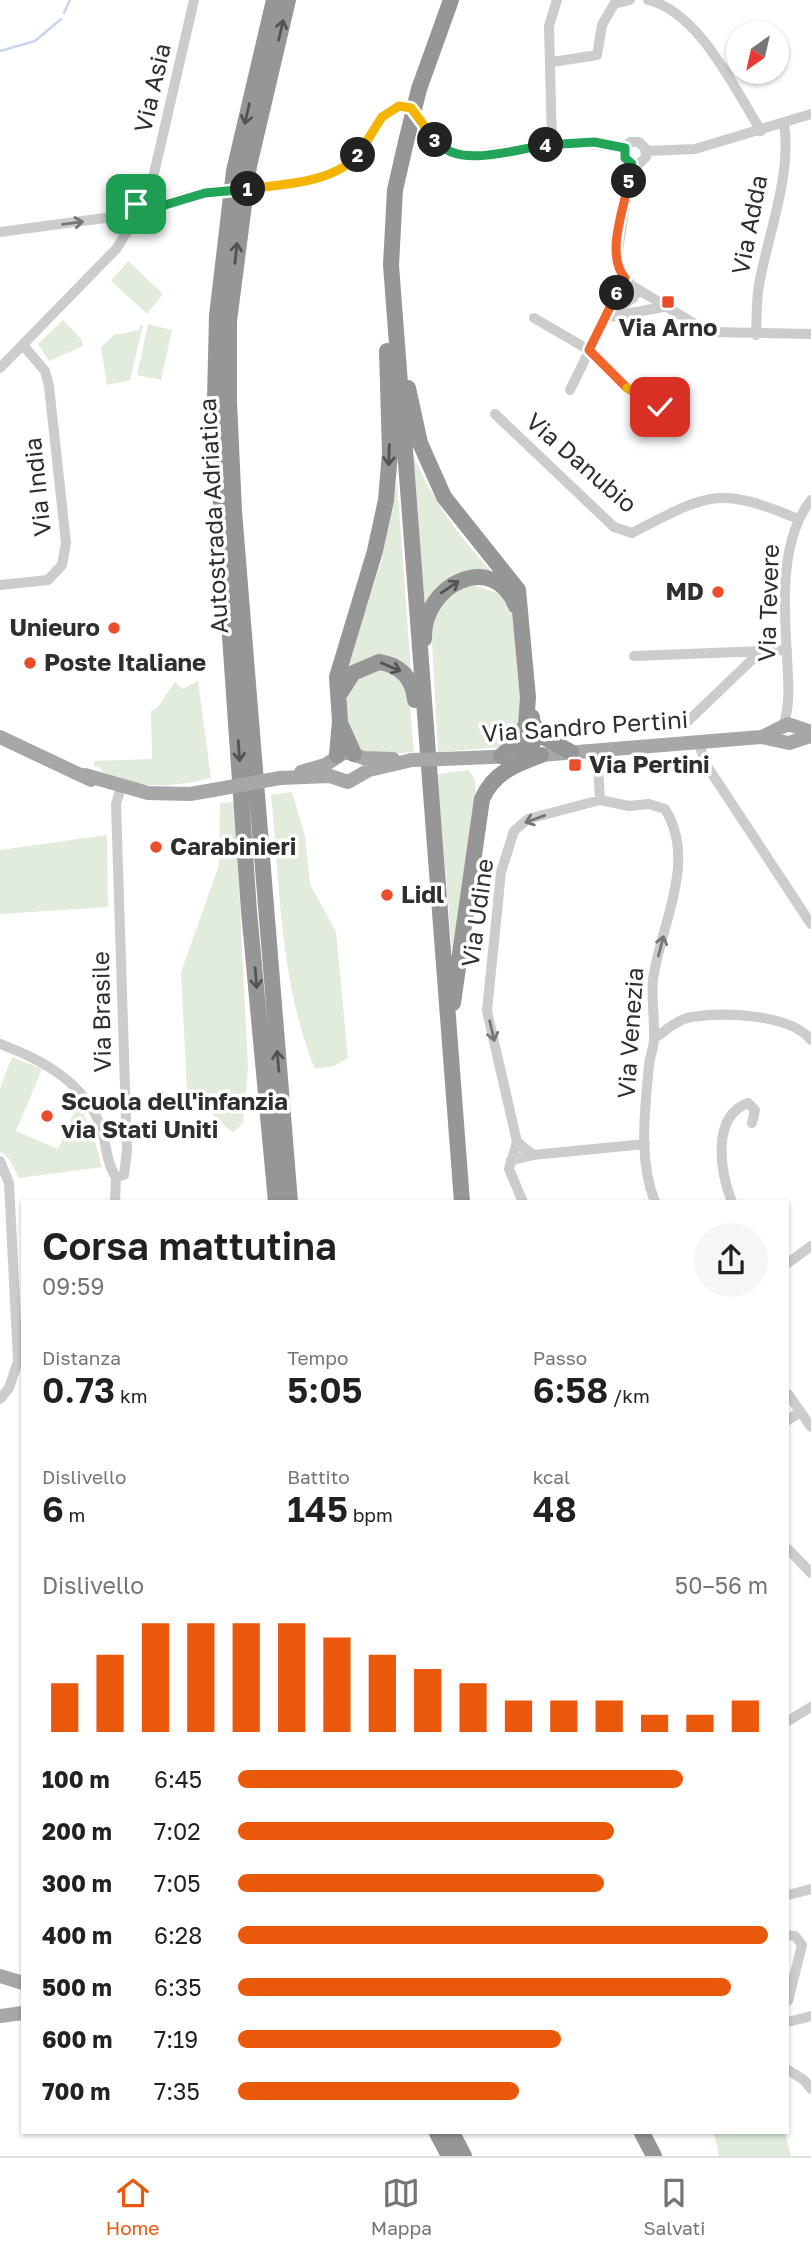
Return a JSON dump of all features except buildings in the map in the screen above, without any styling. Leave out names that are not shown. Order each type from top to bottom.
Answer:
[{"type":"highway","name":"Autostrada Adriatica","points":[[274,0],[234,171],[215,399],[249,911],[276,1200]]},
{"type":"highway","name":"Autostrada Adriatica","points":[[288,0],[249,166],[223,318],[234,511],[290,1200]]},
{"type":"highway","points":[[335,757],[340,721],[340,662],[375,551],[386,500],[390,453],[387,318],[395,190],[419,89],[451,0]]},
{"type":"highway","points":[[391,265],[397,276],[408,388],[420,443],[444,497],[517,590],[523,625],[528,697],[534,725],[534,741],[522,756]]},
{"type":"highway","points":[[391,265],[462,1200]]},
{"type":"highway","points":[[422,694],[426,676],[424,631],[433,604],[448,586],[474,577],[501,586],[513,599],[523,625]]},
{"type":"highway","points":[[339,695],[348,678],[359,668],[372,663],[387,663],[399,668],[411,681],[418,720],[425,731]]},
{"type":"highway","points":[[501,756],[524,731],[528,697]]},
{"type":"highway","points":[[340,721],[356,755]]},
{"type":"highway","points":[[534,725],[545,738],[572,752]]},
{"type":"highway","points":[[448,1036],[482,799],[488,785],[499,774],[541,755]]},
{"type":"highway","points":[[438,2134],[449,2156]]},
{"type":"highway","points":[[453,2134],[464,2156]]},
{"type":"highway","points":[[643,2134],[654,2156]]},
{"type":"main road","name":"Via Sandro Pertini","points":[[281,778],[345,752],[412,760],[522,756],[761,737],[793,730]]},
{"type":"main road","points":[[0,737],[85,775],[99,786],[121,792]]},
{"type":"main road","points":[[356,755],[362,765],[360,774]]},
{"type":"main road","points":[[335,757],[332,768],[339,780]]},
{"type":"main road","name":"Via Sandro Pertini","points":[[121,792],[190,794],[281,778],[330,776],[339,780],[353,780],[360,774],[412,760]]},
{"type":"main road","points":[[2,2014],[21,2013]]},
{"type":"street","name":"Via Asia","points":[[0,368],[85,283],[140,213],[151,184],[194,0]]},
{"type":"street","points":[[552,144],[549,26],[557,0]]},
{"type":"street","points":[[552,62],[597,55],[602,25],[614,4],[630,0]]},
{"type":"street","points":[[648,0],[665,4],[692,27],[761,131]]},
{"type":"street","points":[[5,232],[140,213],[205,193],[288,183],[340,169],[358,154],[382,117],[399,106],[411,108],[444,150],[465,156],[552,144],[594,142],[625,148],[636,141],[646,150],[695,149],[811,114]]},
{"type":"street","name":"Via Adda","points":[[756,335],[759,288],[781,180],[786,135],[784,123]]},
{"type":"street","points":[[625,148],[625,158],[632,164]]},
{"type":"street","points":[[632,164],[642,162],[646,150]]},
{"type":"street","points":[[632,164],[617,256],[618,270],[625,278],[663,307],[708,332],[811,334]]},
{"type":"street","points":[[570,390],[625,278]]},
{"type":"street","points":[[604,318],[633,298],[638,290]]},
{"type":"street","points":[[604,318],[663,307]]},
{"type":"street","points":[[534,318],[589,350],[621,384],[679,418]]},
{"type":"street","name":"Via India","points":[[0,585],[48,580],[62,565],[66,543],[49,386],[45,371],[23,345]]},
{"type":"street","name":"Via Danubio","points":[[495,415],[614,527],[632,533],[701,500],[720,496],[757,502],[798,519]]},
{"type":"street","name":"Via Tevere","points":[[793,730],[786,650],[786,566],[791,537],[798,519],[811,500]]},
{"type":"street","points":[[634,656],[786,650]]},
{"type":"street","points":[[687,722],[759,653]]},
{"type":"street","points":[[698,742],[707,766],[811,924]]},
{"type":"street","points":[[597,750],[600,800]]},
{"type":"street","name":"Via Brasile","points":[[115,1200],[116,1177],[124,1175],[127,1150],[118,814],[121,792]]},
{"type":"street","name":"Via Venezia","points":[[600,800],[629,806],[649,804],[665,809],[673,821],[677,886],[653,980],[651,1016],[654,1038],[649,1063],[645,1144],[646,1172],[655,1200]]},
{"type":"street","name":"Via Udine","points":[[517,1142],[487,1011],[501,872],[514,831],[528,820],[600,800]]},
{"type":"street","points":[[654,1038],[678,1021],[693,1017],[728,1017],[765,1018],[789,1023],[811,1040]]},
{"type":"street","points":[[0,1044],[38,1058],[79,1090],[99,1121],[116,1177]]},
{"type":"street","points":[[731,1200],[724,1182],[721,1149],[726,1124],[748,1103],[755,1110],[752,1123]]},
{"type":"street","points":[[522,1200],[510,1175],[511,1160],[517,1142],[533,1155]]},
{"type":"street","points":[[511,1160],[533,1155],[645,1144]]},
{"type":"street","points":[[0,1161],[9,1183],[18,1361],[9,1388],[0,1399]]},
{"type":"street","points":[[789,1262],[811,1246]]},
{"type":"street","points":[[789,1396],[811,1427]]},
{"type":"street","points":[[789,1419],[800,1412]]},
{"type":"street","points":[[789,1550],[811,1573]]},
{"type":"street","points":[[789,1720],[811,1707]]},
{"type":"street","points":[[789,1895],[811,1889]]},
{"type":"street","points":[[789,1935],[795,1936],[802,1945],[789,1997]]},
{"type":"street","points":[[789,2022],[811,2016]]},
{"type":"street","points":[[789,2071],[804,2080],[811,2090]]},
{"type":"green space","points":[[128,261],[163,294],[147,314],[111,281]]},
{"type":"green space","points":[[63,320],[82,340],[83,346],[49,361],[38,344]]},
{"type":"green space","points":[[148,324],[172,330],[161,380],[137,375]]},
{"type":"green space","points":[[141,325],[130,380],[107,385],[101,347],[114,335],[139,330]]},
{"type":"green space","points":[[413,455],[453,526],[506,587],[483,574],[425,607]]},
{"type":"green space","points":[[397,481],[411,671],[377,659],[362,662],[345,673],[382,559]]},
{"type":"green space","points":[[473,585],[500,594],[513,616],[523,720],[520,729],[502,747],[438,752],[431,624],[437,609],[451,593]]},
{"type":"green space","points":[[369,668],[396,672],[409,696],[414,752],[373,756],[362,754],[345,719],[347,690]]},
{"type":"green space","points":[[198,681],[211,778],[169,785],[140,784],[113,777],[100,770],[100,767],[94,766],[94,761],[152,759],[151,711],[157,708],[175,682],[182,689]]},
{"type":"green space","points":[[468,770],[475,779],[476,798],[453,960],[437,774]]},
{"type":"green space","points":[[292,792],[305,836],[310,884],[336,932],[348,1058],[334,1066],[315,1069],[303,1037],[288,969],[271,795]]},
{"type":"green space","points":[[235,802],[248,1068],[243,1123],[233,1133],[187,1091],[181,972],[219,865],[220,803]]},
{"type":"green space","points":[[107,835],[108,907],[0,914],[0,850]]},
{"type":"green space","points":[[12,1057],[42,1069],[16,1131],[58,1149],[78,1103],[92,1130],[102,1167],[19,1178],[9,1159],[0,1151],[0,1088]]},
{"type":"green space","points":[[714,2134],[785,2134],[791,2156],[719,2156]]},
{"type":"waterway","points":[[64,13],[70,0]]},
{"type":"waterway","points":[[0,51],[35,41],[61,19]]},
{"type":"place","name":"Via Arno","points":[[668,302]]},
{"type":"place","name":"MD","points":[[718,592]]},
{"type":"place","name":"Unieuro","points":[[114,628]]},
{"type":"place","name":"Poste Italiane","points":[[30,663]]},
{"type":"place","name":"Via Pertini","points":[[575,765]]},
{"type":"place","name":"Carabinieri","points":[[156,847]]},
{"type":"place","name":"Lidl","points":[[387,895]]},
{"type":"place","name":"Scuola dell'infanzia via Stati Uniti","points":[[47,1116]]},
{"type":"route","points":[[136,204],[141,201],[155,208],[205,193],[288,183],[329,174],[350,163],[382,117],[399,106],[411,108],[444,150],[465,156],[567,142],[594,142],[625,148],[625,158],[632,164],[621,217],[617,256],[618,270],[625,278],[589,350],[621,384],[660,407]]}]
